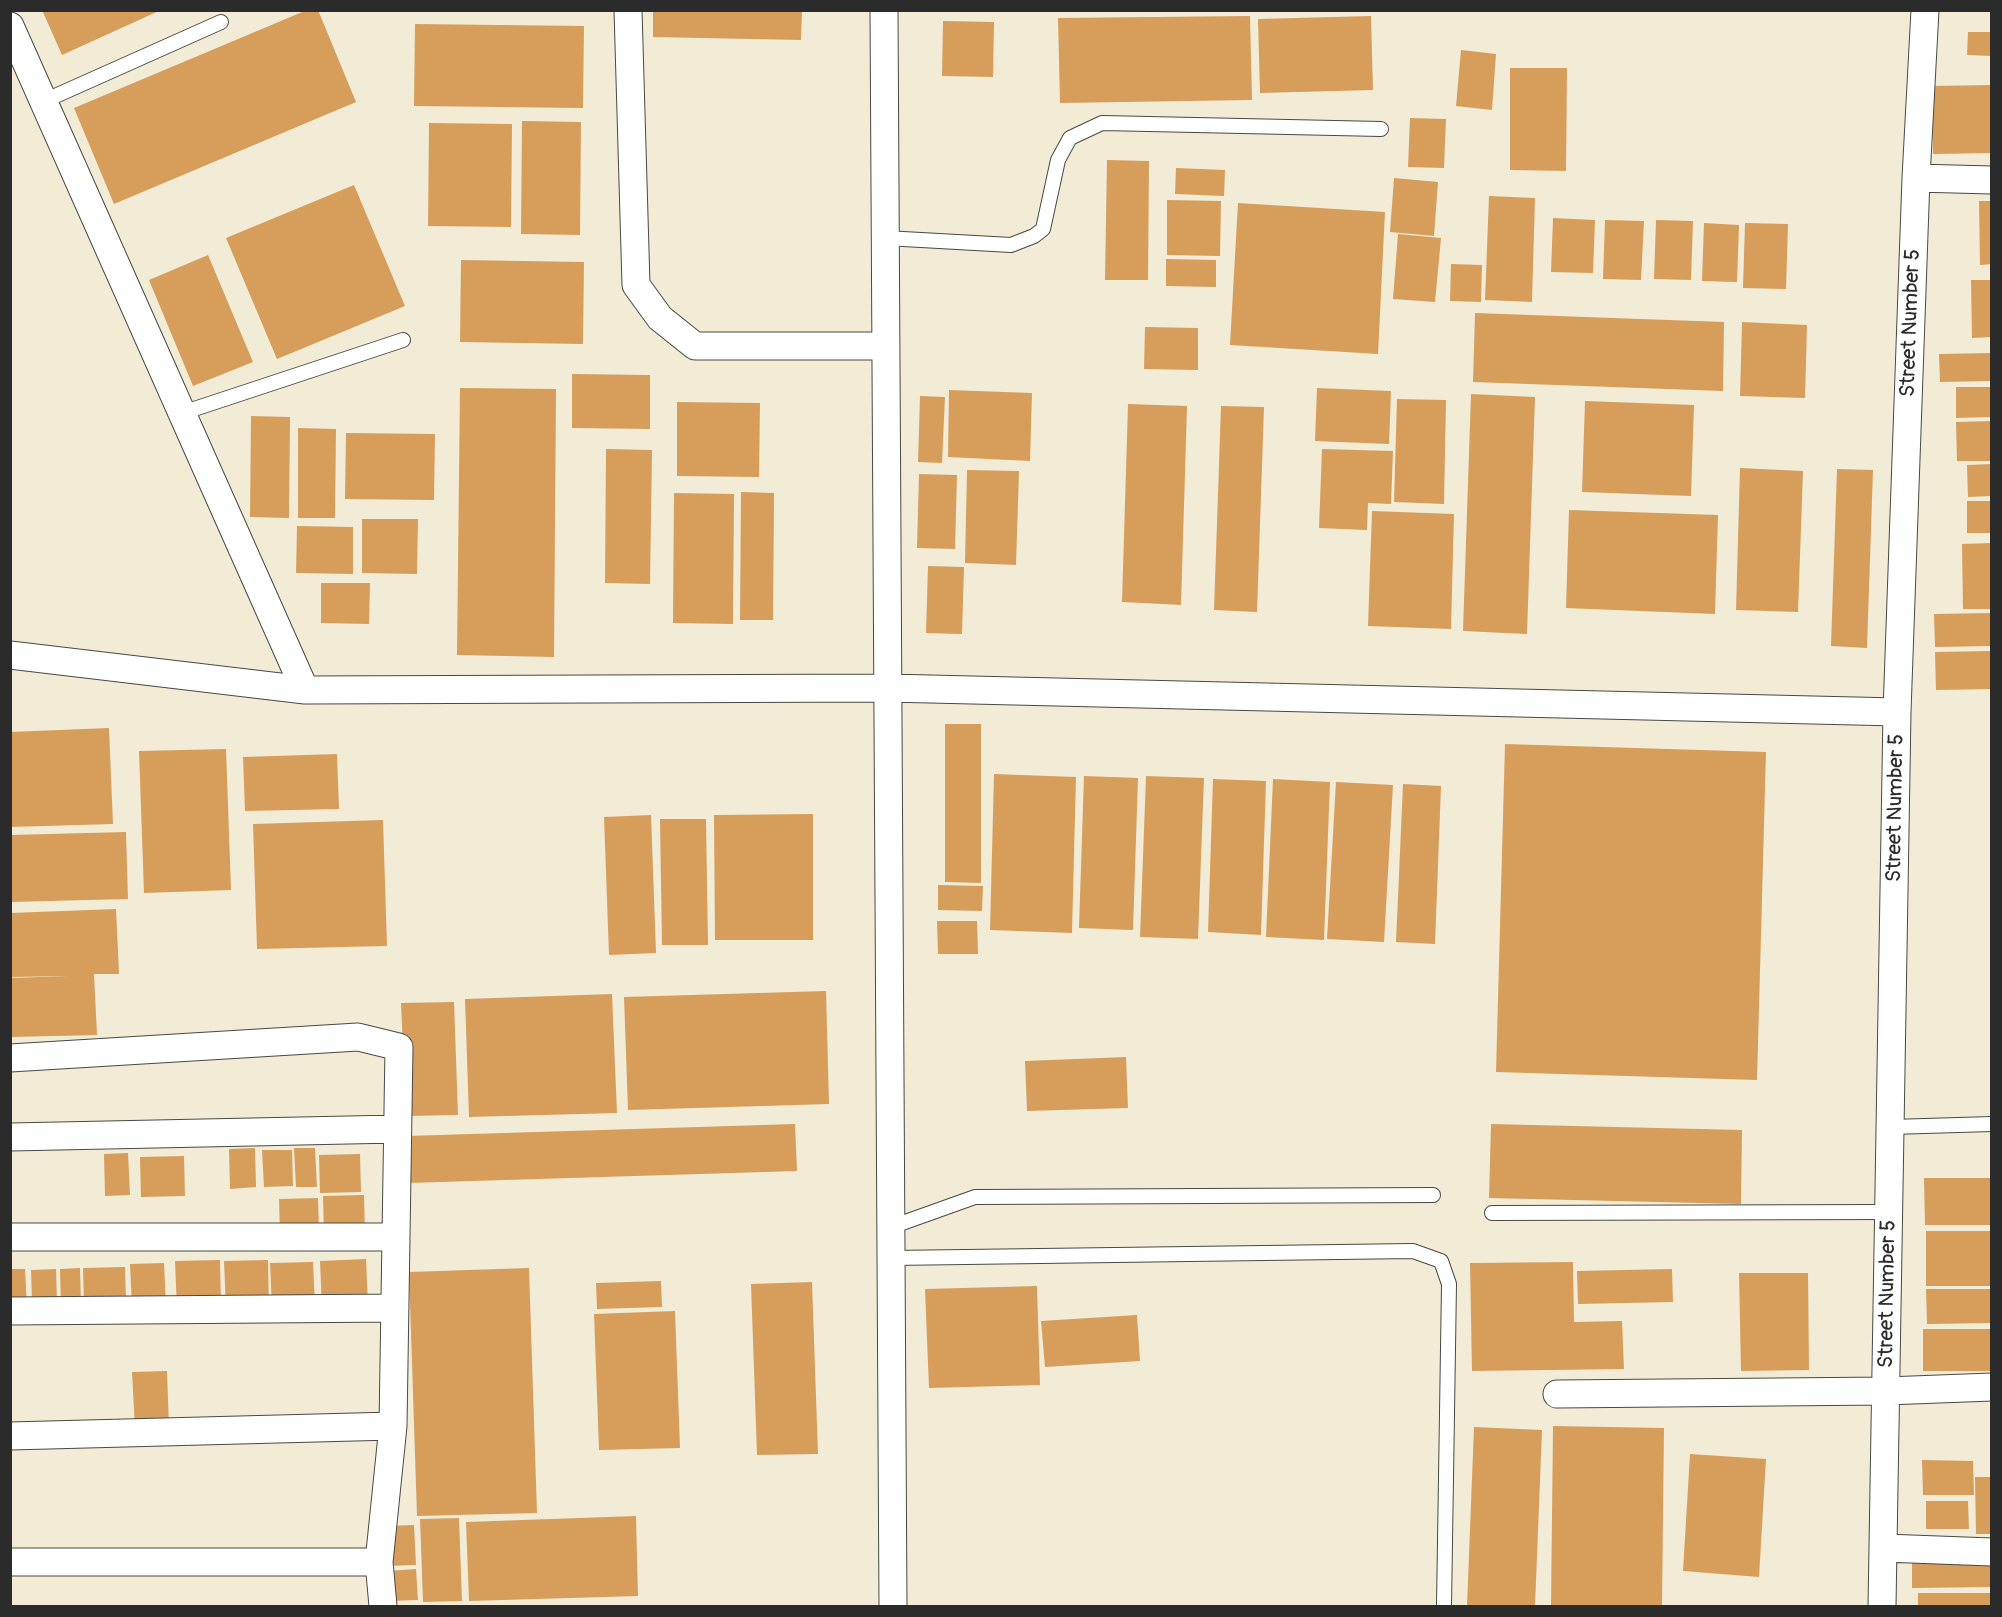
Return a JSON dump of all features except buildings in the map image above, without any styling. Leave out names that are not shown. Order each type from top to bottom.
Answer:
[{"type":"street","points":[[628,10],[636,285],[660,318],[695,346],[886,346]]},
{"type":"street","points":[[884,10],[893,1606]]},
{"type":"street","name":"Street Number 5","points":[[1882,1606],[1897,712],[1916,178],[1925,10]]},
{"type":"street","points":[[10,26],[305,690]]},
{"type":"street","points":[[1916,178],[1992,180]]},
{"type":"street","points":[[10,655],[305,690],[888,688],[1897,712]]},
{"type":"street","points":[[10,1058],[358,1037],[399,1047],[393,1426],[379,1562],[382,1606]]},
{"type":"street","points":[[10,1137],[397,1129]]},
{"type":"street","points":[[10,1237],[396,1237]]},
{"type":"street","points":[[10,1311],[395,1308]]},
{"type":"street","points":[[1557,1394],[1886,1391],[1992,1387]]},
{"type":"street","points":[[10,1436],[393,1426]]},
{"type":"street","points":[[1884,1548],[1992,1552]]},
{"type":"street","points":[[10,1562],[379,1562]]},
{"type":"lane","points":[[44,101],[221,22]]},
{"type":"lane","points":[[885,238],[1011,245],[1034,236],[1043,229],[1058,160],[1070,138],[1102,123],[1381,129]]},
{"type":"lane","points":[[182,413],[403,340]]},
{"type":"lane","points":[[1891,1127],[1992,1124]]},
{"type":"lane","points":[[891,1227],[975,1197],[1433,1195]]},
{"type":"lane","points":[[1492,1213],[1889,1212]]},
{"type":"lane","points":[[891,1258],[1413,1251],[1441,1261],[1449,1284],[1444,1606]]}]
